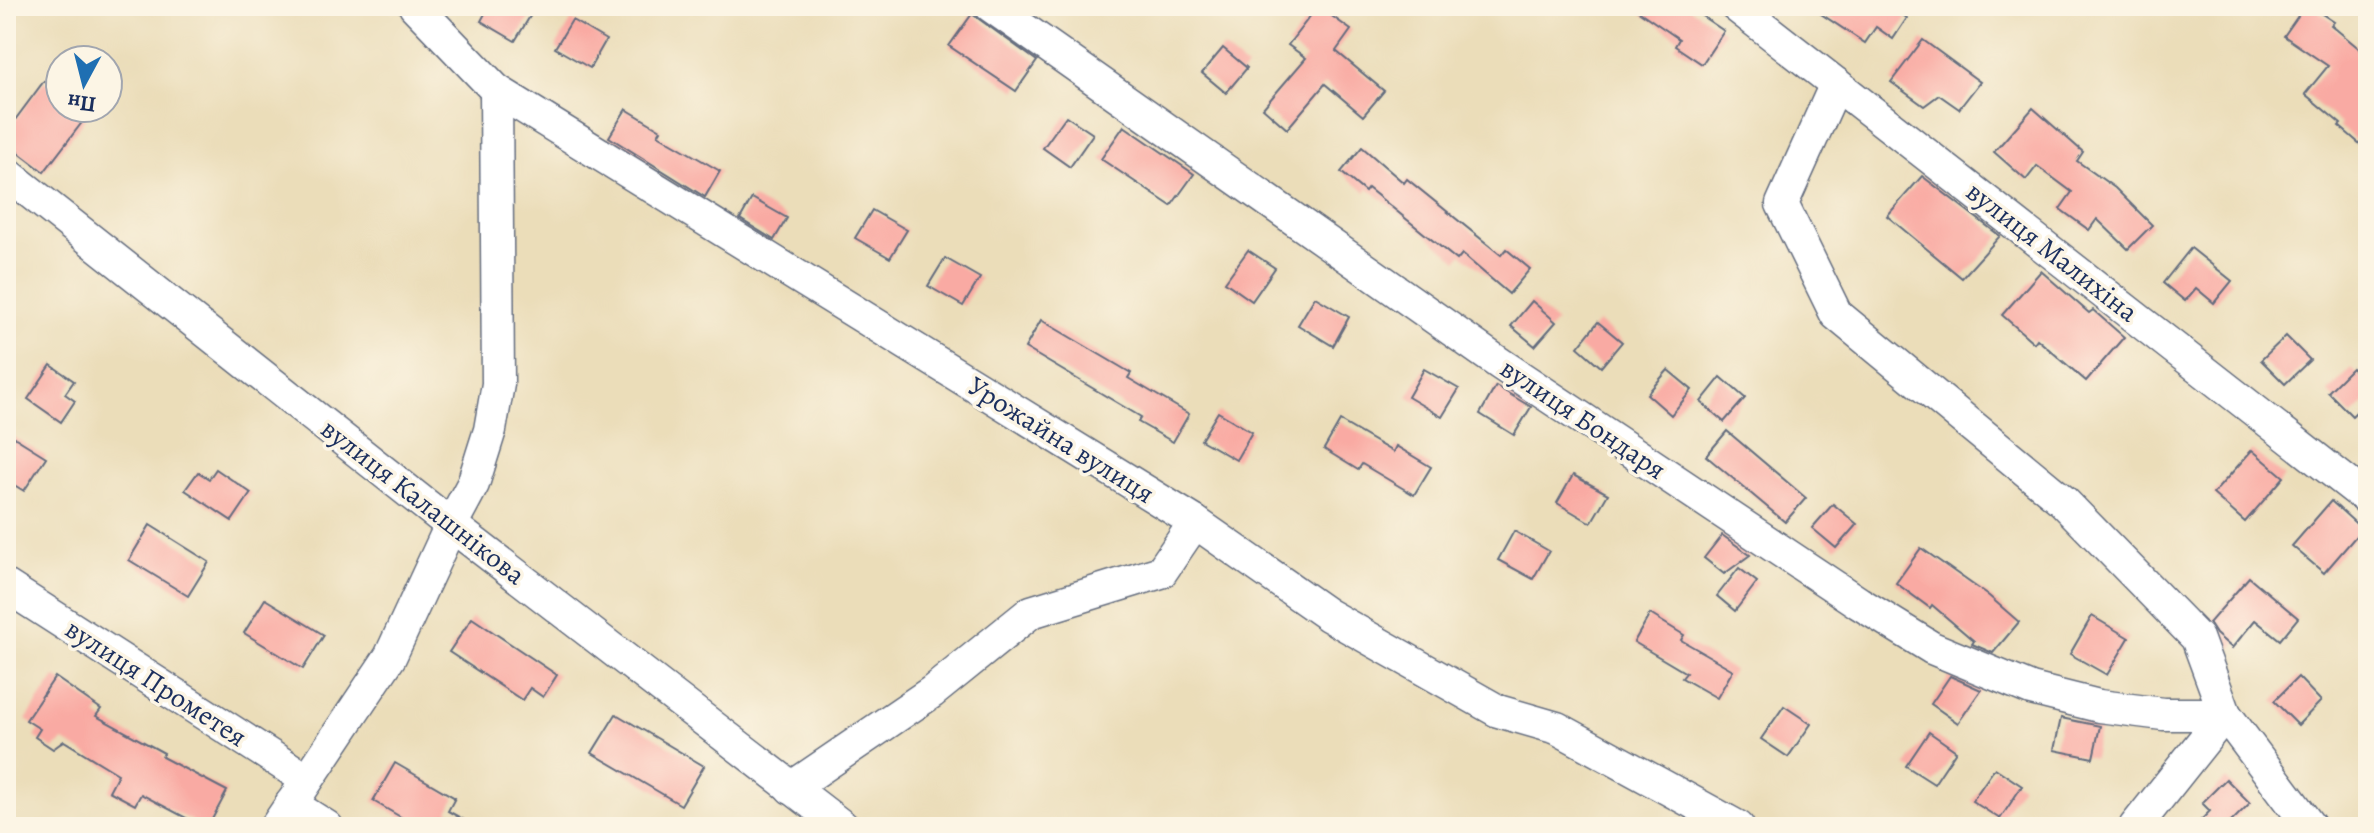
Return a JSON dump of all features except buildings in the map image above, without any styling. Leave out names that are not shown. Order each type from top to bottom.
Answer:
[{"type":"street","name":"Урожайна вулиця","points":[[415,6],[496,90],[1195,522],[1328,615],[1498,711],[1557,728],[1738,827]]},
{"type":"street","name":"вулиця Бондаря","points":[[991,6],[1499,363],[1859,603],[1932,648],[2031,689],[2099,706],[2163,714],[2225,714]]},
{"type":"street","name":"вулиця Малихіна","points":[[1736,6],[2368,499]]},
{"type":"street","points":[[1836,84],[1782,204],[1836,314],[2063,501],[2197,638],[2225,714],[2310,827]]},
{"type":"street","points":[[291,804],[390,657],[473,484],[490,430],[498,384],[496,90]]},
{"type":"street","name":"вулиця Калашнікова","points":[[6,173],[451,525],[843,827]]},
{"type":"street","points":[[791,788],[932,692],[1031,612],[1161,572],[1195,522]]},
{"type":"street","name":"вулиця Прометея","points":[[6,586],[291,804],[327,827]]},
{"type":"street","points":[[2135,827],[2225,714]]}]
